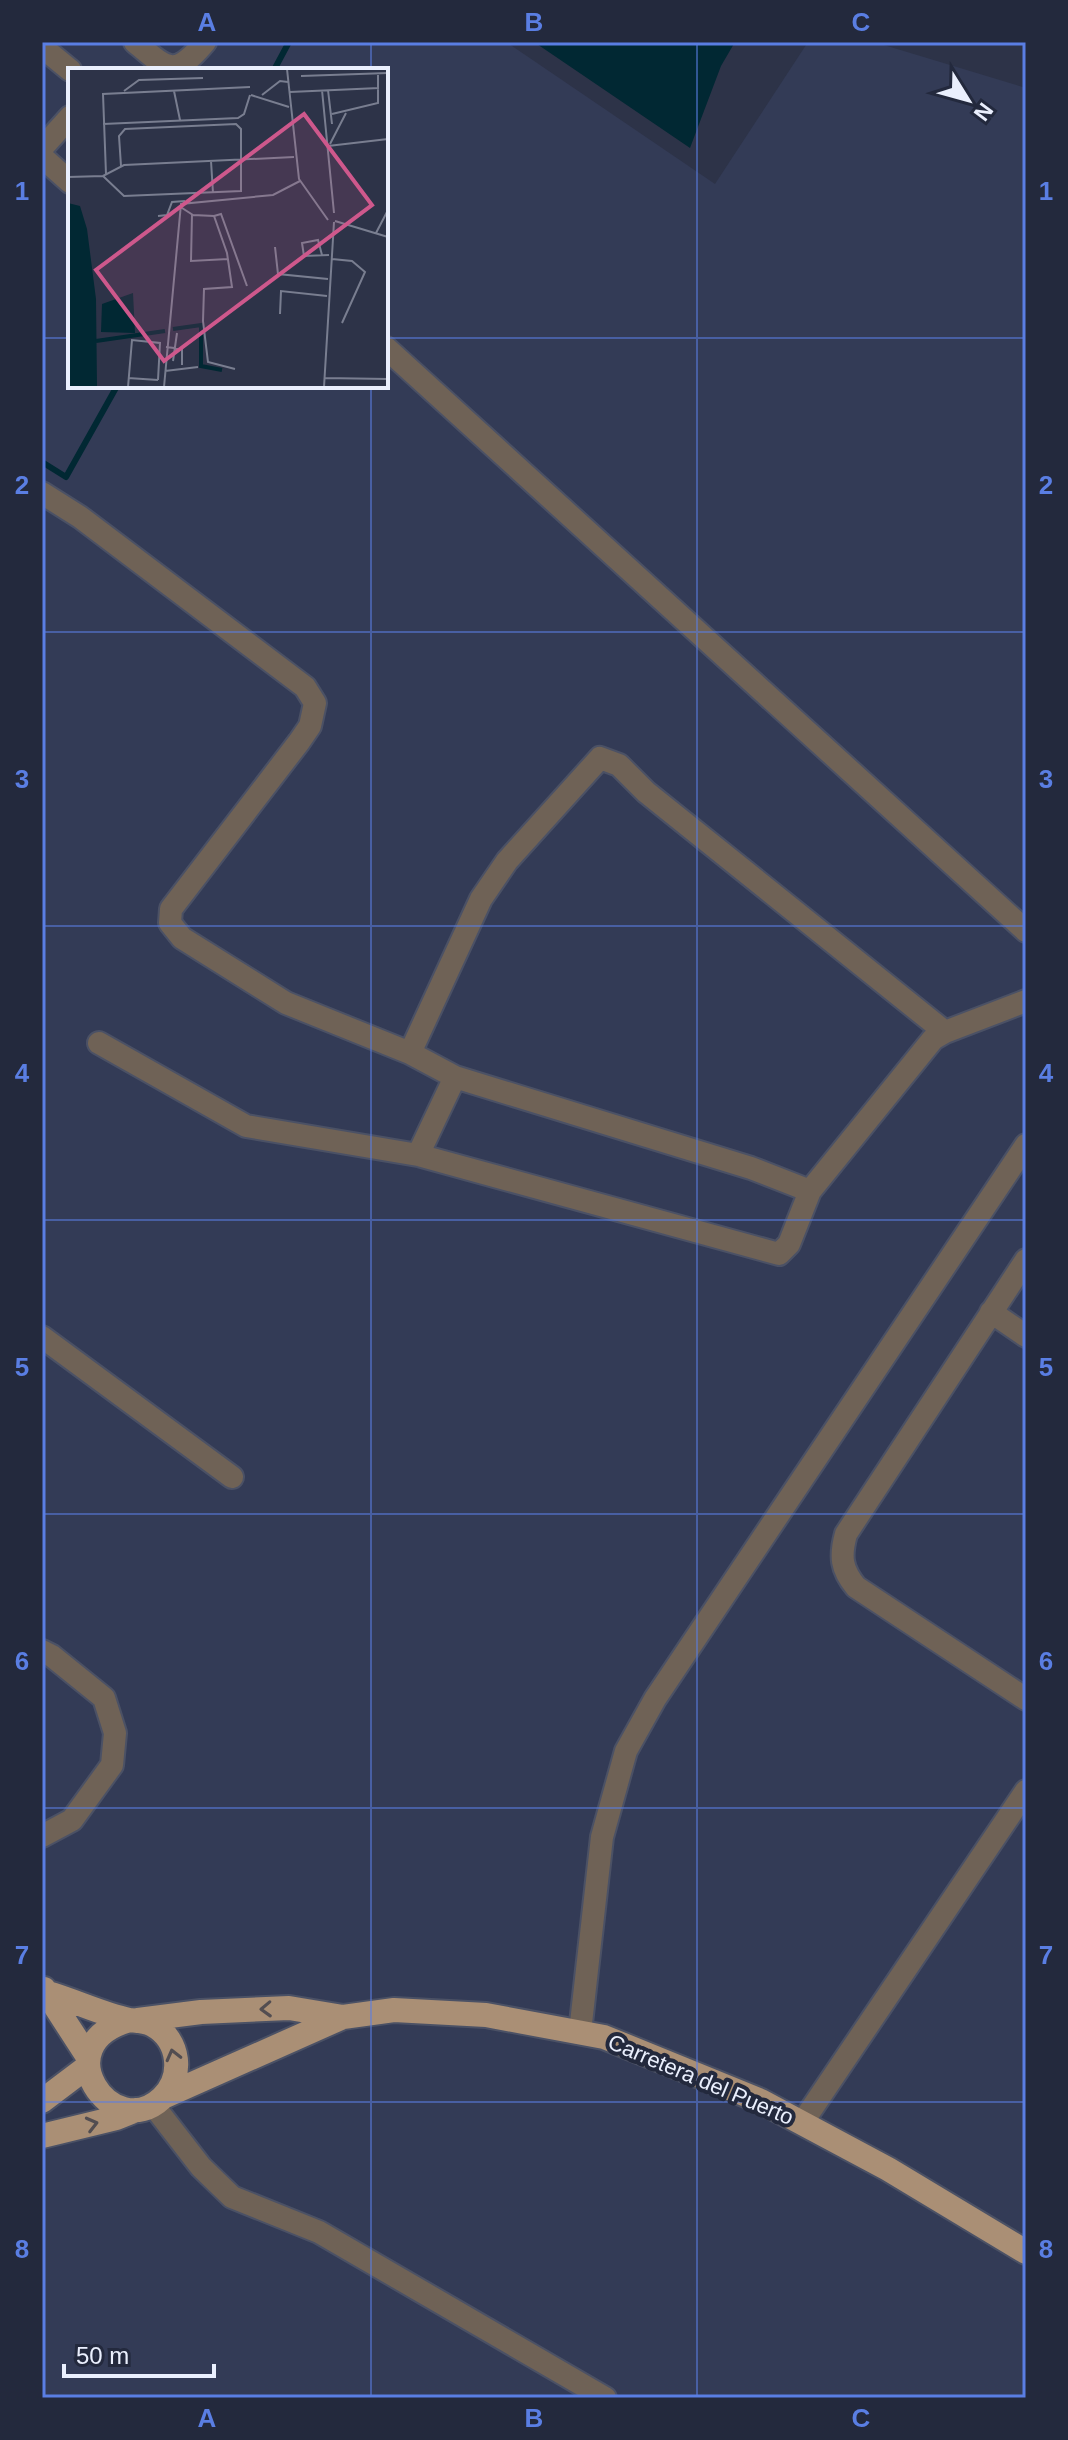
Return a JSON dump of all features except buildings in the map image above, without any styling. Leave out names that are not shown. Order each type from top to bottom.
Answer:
[{"type":"main road","points":[[45,1990],[151,2024],[165,2034],[174,2049],[177,2066],[173,2083],[152,2104],[121,2108],[104,2100],[92,2085],[88,2062],[45,1990]]},
{"type":"main road","name":"Carretera del Puerto","points":[[132,2020],[201,2012],[289,2008],[343,2017]]},
{"type":"main road","name":"Carretera del Puerto","points":[[42,2136],[116,2118],[152,2104],[343,2017],[394,2010],[471,2014],[604,2037],[761,2101],[888,2169],[1026,2252]]},
{"type":"main road","points":[[42,2101],[88,2062],[96,2039],[111,2025],[132,2020]]},
{"type":"street","points":[[135,42],[161,64],[177,66],[190,60],[205,42]]},
{"type":"street","points":[[42,47],[68,68]]},
{"type":"street","points":[[42,148],[68,119]]},
{"type":"street","points":[[42,157],[68,180]]},
{"type":"street","points":[[388,350],[1026,931]]},
{"type":"street","points":[[42,493],[80,517],[305,687],[315,703],[310,726],[171,909],[170,923],[182,938],[286,1003],[410,1053],[455,1077],[751,1168],[810,1191]]},
{"type":"street","points":[[410,1053],[481,899],[507,861],[600,758],[619,765],[646,792],[945,1032]]},
{"type":"street","points":[[99,1043],[246,1126],[418,1155],[779,1254],[789,1244],[810,1191],[933,1039],[1026,1001]]},
{"type":"street","points":[[418,1155],[455,1077]]},
{"type":"street","points":[[580,2032],[602,1837],[626,1751],[655,1699],[1026,1145]]},
{"type":"street","points":[[1026,1260],[846,1534],[841,1554],[846,1575],[856,1587],[1026,1699]]},
{"type":"street","points":[[991,1312],[1026,1336]]},
{"type":"street","points":[[42,1337],[232,1477]]},
{"type":"street","points":[[42,1651],[104,1698],[115,1733],[112,1765],[72,1820],[42,1836]]},
{"type":"street","points":[[802,2123],[1026,1791]]},
{"type":"street","points":[[152,2104],[201,2167],[232,2197],[319,2232],[605,2398]]},
{"type":"shaded area","points":[[42,42],[506,42],[715,184],[808,42],[874,42],[1026,88],[1026,2398],[42,2398]]},
{"type":"shaded area","points":[[534,42],[735,42],[721,66],[690,148]]},
{"type":"waterway","points":[[275,68],[289,42]]},
{"type":"waterway","points":[[42,462],[66,477],[116,388]]}]
